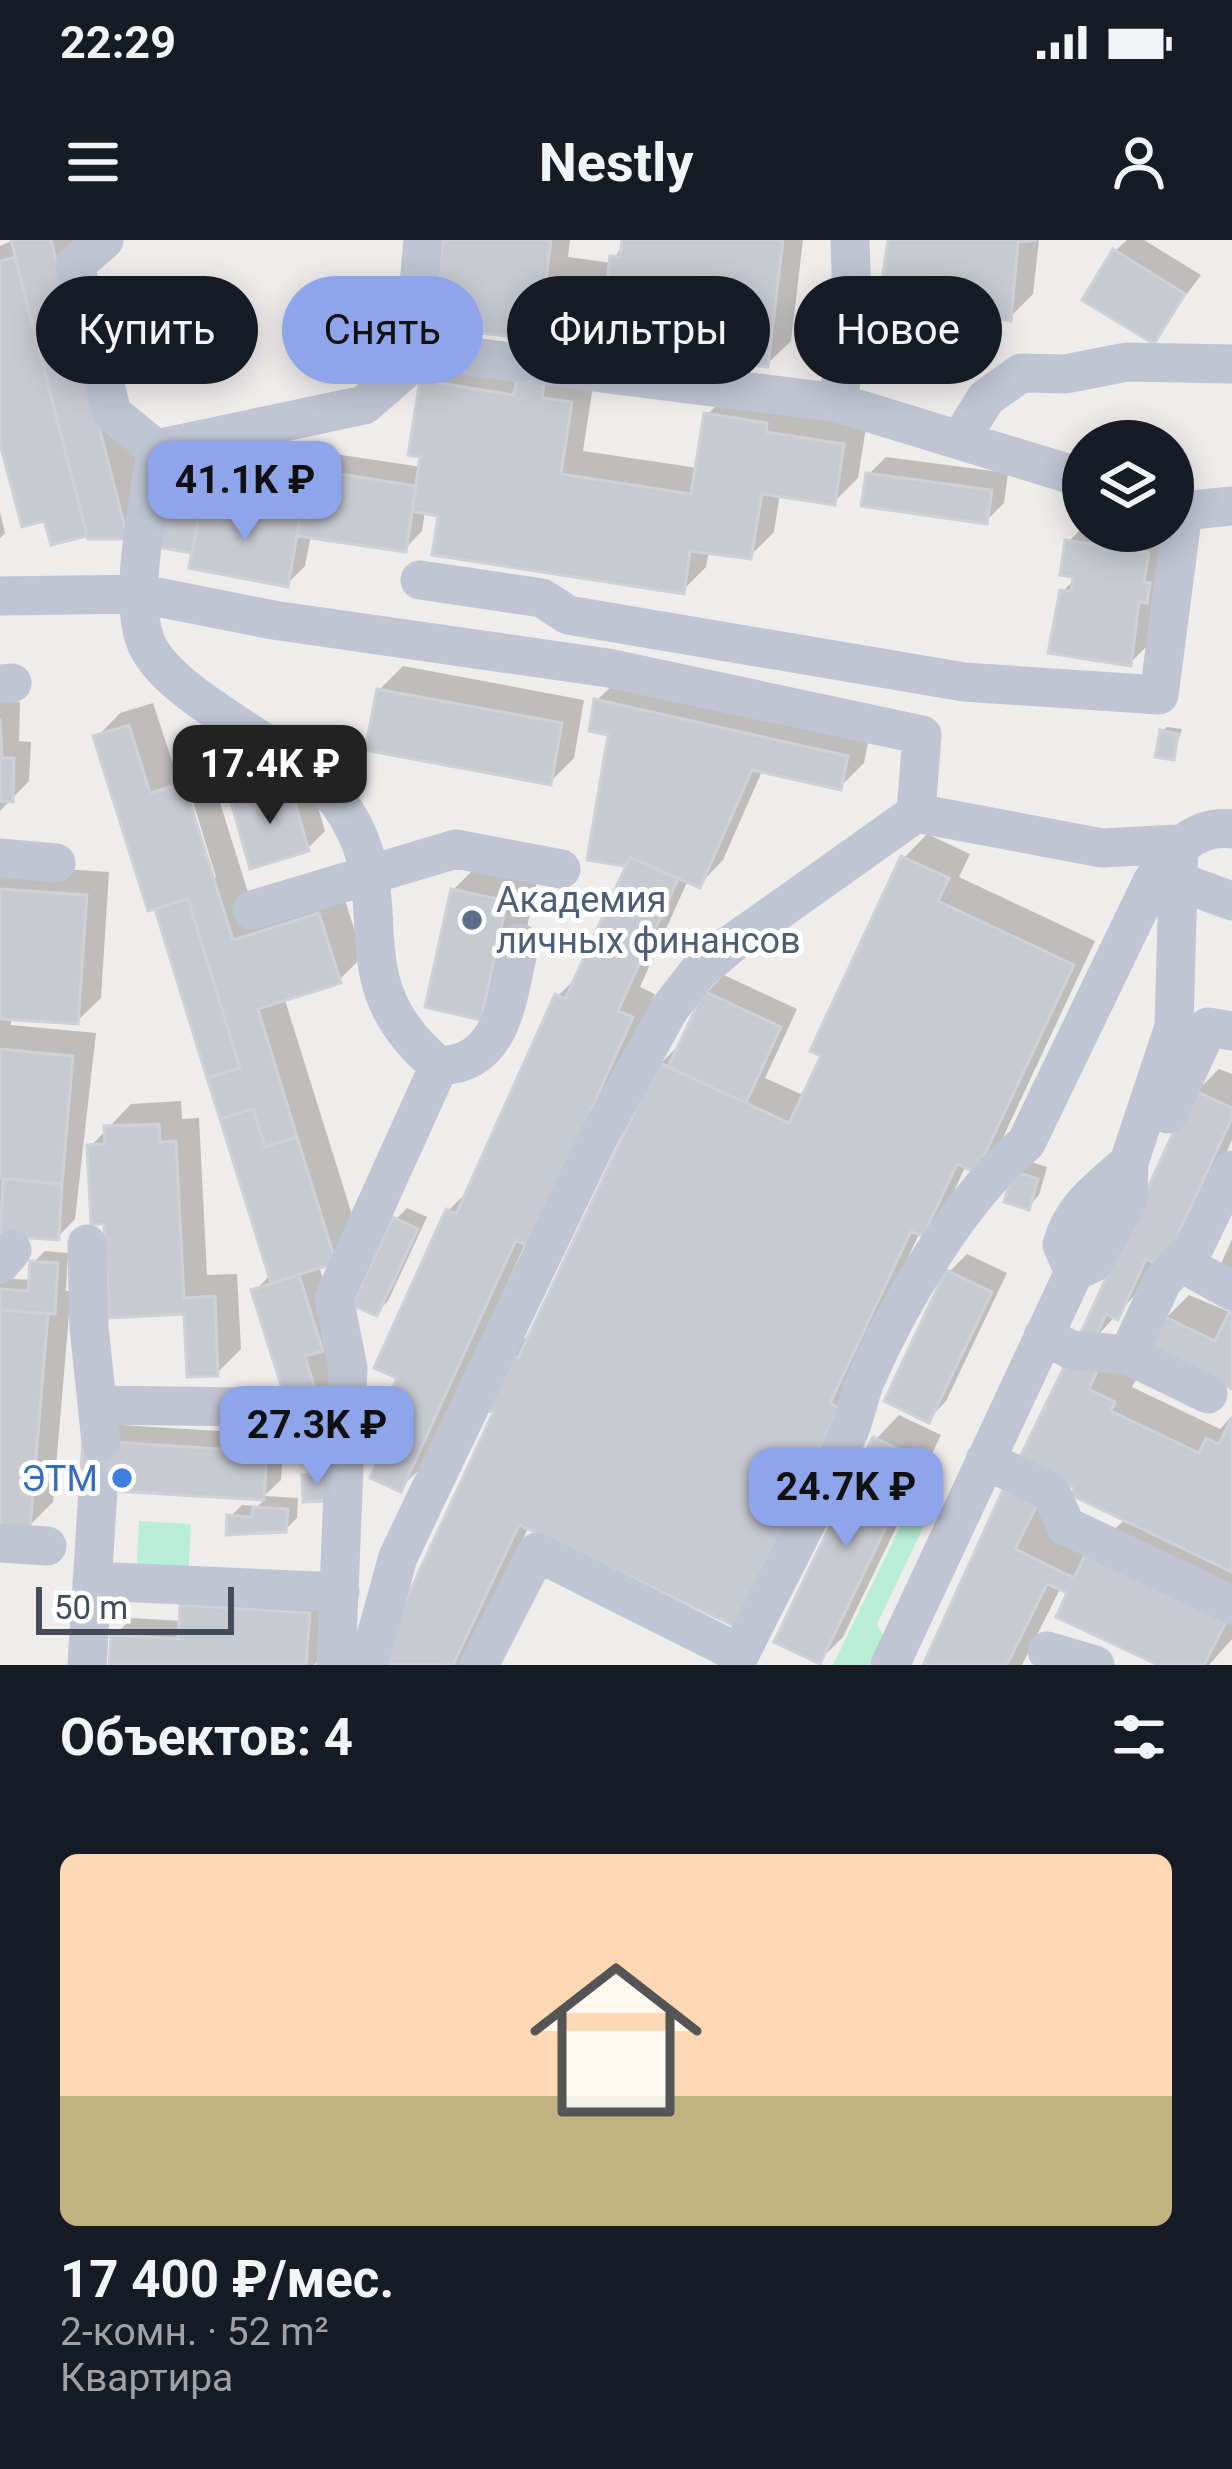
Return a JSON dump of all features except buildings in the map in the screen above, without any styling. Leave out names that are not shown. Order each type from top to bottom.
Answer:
[{"type":"street","points":[[104,240],[75,265],[85,307],[112,413],[156,449]]},
{"type":"street","points":[[420,276],[423,240]]},
{"type":"street","points":[[838,403],[852,302],[850,240]]},
{"type":"street","points":[[483,358],[838,403],[1062,471]]},
{"type":"street","points":[[961,438],[986,398],[1022,373],[1065,374],[1127,362],[1232,364]]},
{"type":"street","points":[[156,449],[364,405],[387,384]]},
{"type":"street","points":[[156,449],[141,628],[153,656],[261,745],[306,769],[336,799],[361,836],[371,874],[375,972],[390,1014],[439,1066],[461,1066],[483,1053],[499,1028],[520,944]]},
{"type":"street","points":[[1194,509],[1232,506]]},
{"type":"street","points":[[420,580],[542,598],[568,615],[964,682],[1159,695],[1174,552]]},
{"type":"street","points":[[0,596],[142,594],[273,620],[608,668],[922,735],[916,814]]},
{"type":"street","points":[[190,777],[243,763],[261,745]]},
{"type":"street","points":[[368,1665],[398,1557],[580,1175],[670,1008],[698,972],[916,814],[1178,862],[1232,901]]},
{"type":"street","points":[[479,1665],[537,1552],[735,1659],[851,1426],[865,1381],[919,1269],[940,1249],[1000,1165],[1026,1143],[1152,882],[1216,827],[1232,829]]},
{"type":"street","points":[[252,910],[456,849],[561,869]]},
{"type":"street","points":[[0,858],[56,863]]},
{"type":"street","points":[[1128,1181],[1174,1027],[1178,862]]},
{"type":"street","points":[[890,1665],[1069,1282],[1061,1245],[1066,1227],[1078,1205],[1128,1181],[1208,1027],[1232,1031]]},
{"type":"street","points":[[336,1665],[348,1368],[334,1298],[439,1066]]},
{"type":"street","points":[[1128,1354],[1162,1282],[1196,1244],[1232,1170]]},
{"type":"street","points":[[87,1244],[99,1423],[248,1407]]},
{"type":"street","points":[[1180,1262],[1232,1291]]},
{"type":"street","points":[[1043,1336],[1072,1350],[1128,1354],[1208,1394]]},
{"type":"street","points":[[986,1460],[1050,1491],[1066,1526],[1232,1604]]},
{"type":"street","points":[[88,1665],[98,1490]]},
{"type":"street","points":[[0,1543],[47,1546]]},
{"type":"street","points":[[92,1581],[340,1592]]},
{"type":"street","points":[[1047,1652],[1095,1665]]},
{"type":"green space","points":[[917,1492],[936,1501],[877,1624],[883,1636],[869,1665],[833,1665]]},
{"type":"green space","points":[[139,1521],[191,1524],[188,1580],[136,1578]]},
{"type":"place","name":"Академия личных финансов","points":[[472,920]]},
{"type":"place","name":"ЭТМ","points":[[122,1478]]}]
